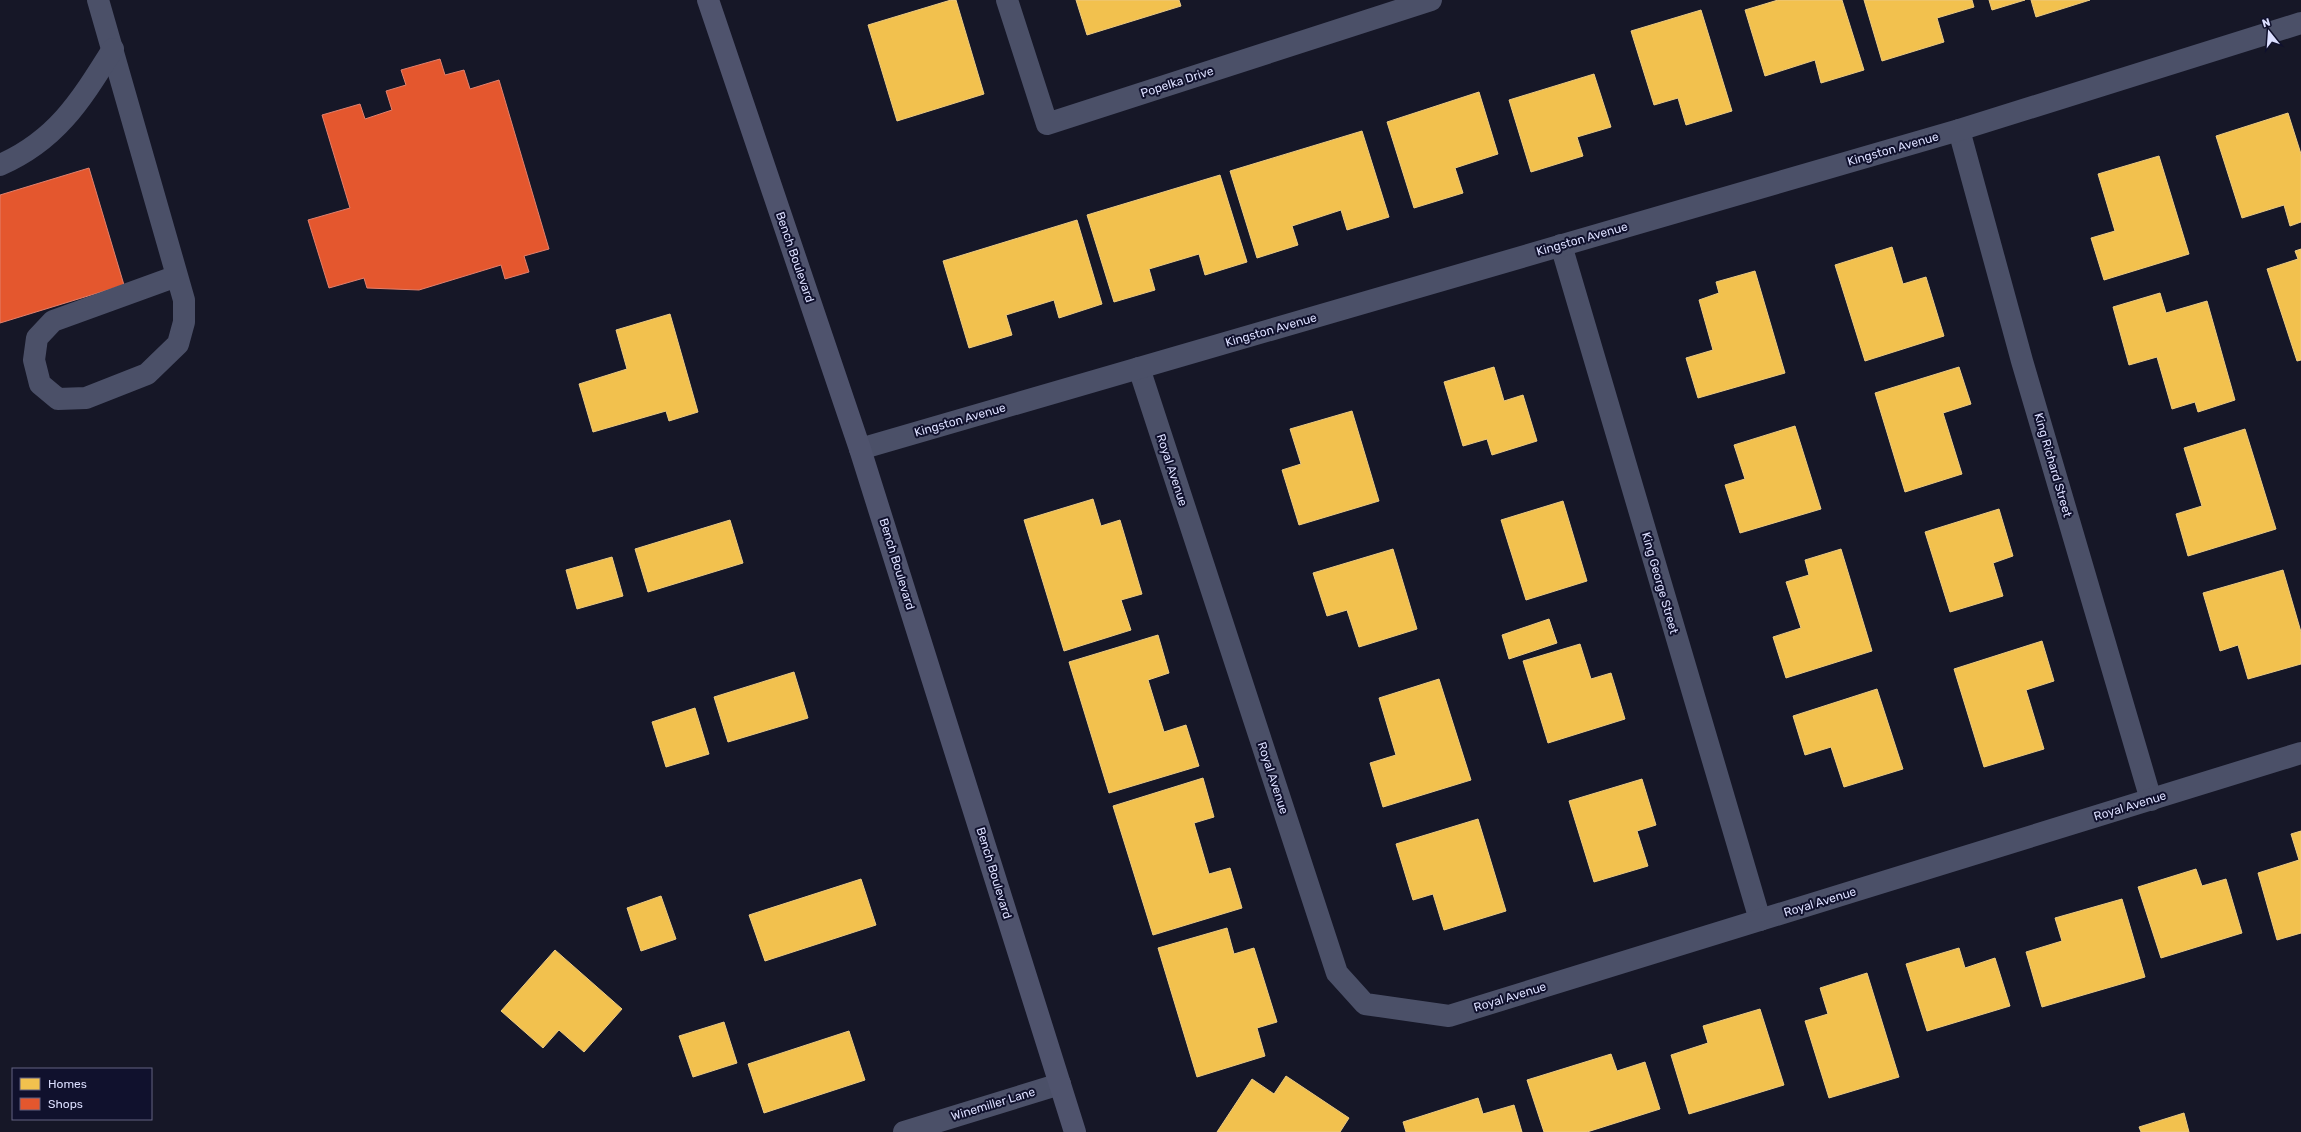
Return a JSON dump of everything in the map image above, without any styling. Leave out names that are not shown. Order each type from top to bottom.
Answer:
[{"type":"main road","name":"Bench Boulevard","points":[[708,0],[860,449],[1075,1132]]},
{"type":"street","points":[[98,0],[184,300],[184,322],[178,344],[147,374],[86,398],[58,399],[40,384],[34,360],[37,338],[53,321],[177,276]]},
{"type":"street","name":"Popelka Drive","points":[[1007,0],[1047,124],[1431,0]]},
{"type":"street","name":"Kingston Avenue","points":[[860,449],[1959,130],[2301,23]]},
{"type":"street","points":[[0,165],[20,156],[56,129],[84,94],[113,50]]},
{"type":"street","name":"King Richard Street","points":[[1959,130],[2022,361],[2151,800]]},
{"type":"street","name":"King George Street","points":[[1561,245],[1760,920]]},
{"type":"street","name":"Royal Avenue","points":[[1139,368],[1337,973],[1365,1004],[1449,1016],[2301,753]]},
{"type":"street","name":"Winemiller Lane","points":[[904,1132],[1060,1084]]},
{"type":"building: Homes","points":[[951,0],[956,0],[984,94],[897,121],[868,25]]},
{"type":"building: Homes","points":[[1076,0],[1179,0],[1181,6],[1087,35]]},
{"type":"building: Homes","points":[[1778,0],[1842,0],[1864,70],[1821,83],[1815,60],[1765,76],[1745,10]]},
{"type":"building: Homes","points":[[1864,0],[1972,0],[1974,7],[1937,18],[1944,42],[1882,61]]},
{"type":"building: Homes","points":[[1989,0],[2025,0],[1992,10]]},
{"type":"building: Homes","points":[[2031,0],[2090,0],[2036,17]]},
{"type":"building: Homes","points":[[1701,10],[1732,111],[1686,125],[1678,98],[1654,105],[1631,31]]},
{"type":"building: Homes","points":[[1594,74],[1611,127],[1577,137],[1583,156],[1531,172],[1509,100]]},
{"type":"building: Homes","points":[[1479,92],[1498,154],[1455,168],[1463,193],[1414,208],[1387,122]]},
{"type":"building: Homes","points":[[2288,113],[2301,154],[2301,222],[2290,226],[2284,205],[2242,218],[2216,136]]},
{"type":"building: Homes","points":[[1362,131],[1389,217],[1347,230],[1341,210],[1292,226],[1298,245],[1257,258],[1230,171]]},
{"type":"building: Homes","points":[[2159,156],[2189,254],[2104,280],[2091,238],[2115,231],[2098,174]]},
{"type":"building: Homes","points":[[1220,175],[1247,262],[1205,275],[1199,254],[1149,269],[1155,290],[1114,302],[1087,215]]},
{"type":"building: Homes","points":[[1077,220],[1102,304],[1059,318],[1054,300],[1006,315],[1012,335],[969,348],[943,261]]},
{"type":"building: Homes","points":[[1892,247],[1903,284],[1926,277],[1944,336],[1865,361],[1835,265]]},
{"type":"building: Homes","points":[[2301,249],[2301,360],[2297,361],[2267,269],[2298,259],[2295,251]]},
{"type":"building: Homes","points":[[1755,271],[1785,373],[1698,398],[1686,358],[1713,350],[1699,300],[1719,293],[1716,282]]},
{"type":"building: Homes","points":[[2160,293],[2166,313],[2207,301],[2235,400],[2198,412],[2195,402],[2172,409],[2157,357],[2129,365],[2113,307]]},
{"type":"building: Homes","points":[[670,314],[698,412],[669,421],[666,411],[593,432],[579,384],[627,369],[616,330]]},
{"type":"building: Homes","points":[[1494,367],[1504,401],[1523,395],[1537,441],[1492,455],[1487,439],[1463,446],[1444,382]]},
{"type":"building: Homes","points":[[1959,367],[1971,404],[1943,413],[1962,474],[1905,492],[1875,393]]},
{"type":"building: Homes","points":[[1352,411],[1379,501],[1299,525],[1282,470],[1301,464],[1290,429]]},
{"type":"building: Homes","points":[[1795,426],[1821,509],[1740,533],[1725,485],[1745,479],[1734,445]]},
{"type":"building: Homes","points":[[2245,429],[2276,529],[2188,556],[2176,514],[2202,506],[2184,448]]},
{"type":"building: Homes","points":[[1093,499],[1101,526],[1120,520],[1142,594],[1121,600],[1131,630],[1064,651],[1024,520]]},
{"type":"building: Homes","points":[[1563,501],[1587,581],[1526,600],[1501,520]]},
{"type":"building: Homes","points":[[1999,509],[2013,556],[1993,563],[2003,596],[1950,612],[1925,532]]},
{"type":"building: Homes","points":[[730,520],[743,563],[648,592],[635,549]]},
{"type":"building: Homes","points":[[1393,549],[1417,629],[1359,647],[1347,610],[1327,616],[1313,573]]},
{"type":"building: Homes","points":[[1841,549],[1872,651],[1786,678],[1773,637],[1801,628],[1786,582],[1809,575],[1805,560]]},
{"type":"building: Homes","points":[[612,557],[623,596],[577,609],[566,570]]},
{"type":"building: Homes","points":[[2283,570],[2301,632],[2301,664],[2248,679],[2238,645],[2220,651],[2203,593]]},
{"type":"building: Homes","points":[[1549,619],[1557,643],[1509,659],[1502,635]]},
{"type":"building: Homes","points":[[1158,635],[1169,673],[1148,680],[1164,732],[1186,725],[1199,766],[1109,793],[1069,662]]},
{"type":"building: Homes","points":[[2042,641],[2054,681],[2026,690],[2044,749],[1984,767],[1954,669]]},
{"type":"building: Homes","points":[[1580,644],[1591,679],[1611,673],[1625,719],[1548,743],[1523,661]]},
{"type":"building: Homes","points":[[794,672],[808,718],[728,742],[714,697]]},
{"type":"building: Homes","points":[[1439,679],[1471,780],[1383,807],[1370,763],[1396,755],[1379,698]]},
{"type":"building: Homes","points":[[1877,689],[1903,769],[1844,787],[1831,747],[1805,755],[1793,716]]},
{"type":"building: Homes","points":[[695,708],[709,754],[666,767],[652,722]]},
{"type":"building: Homes","points":[[1203,778],[1214,817],[1194,823],[1209,874],[1230,868],[1242,908],[1153,935],[1113,806]]},
{"type":"building: Homes","points":[[1642,779],[1656,825],[1637,831],[1648,866],[1594,882],[1569,801]]},
{"type":"building: Homes","points":[[1478,819],[1506,911],[1444,930],[1433,894],[1413,900],[1396,844]]},
{"type":"building: Homes","points":[[2301,831],[2301,933],[2277,940],[2258,873],[2299,860],[2291,834]]},
{"type":"building: Homes","points":[[2196,869],[2202,886],[2226,879],[2242,933],[2161,958],[2138,887]]},
{"type":"building: Homes","points":[[861,879],[876,925],[765,961],[749,915]]},
{"type":"building: Homes","points":[[661,896],[676,939],[641,951],[627,908]]},
{"type":"building: Homes","points":[[2122,899],[2145,977],[2042,1007],[2026,952],[2062,941],[2055,918]]},
{"type":"building: Homes","points":[[1227,928],[1234,954],[1254,948],[1277,1022],[1257,1028],[1265,1056],[1197,1077],[1158,948]]},
{"type":"building: Homes","points":[[1959,948],[1965,968],[1995,958],[2010,1006],[1927,1031],[1906,964]]},
{"type":"building: Homes","points":[[555,950],[622,1009],[584,1052],[559,1030],[543,1048],[501,1011]]},
{"type":"building: Homes","points":[[1867,973],[1899,1077],[1829,1098],[1805,1021],[1828,1014],[1820,988]]},
{"type":"building: Homes","points":[[1760,1009],[1784,1085],[1689,1114],[1671,1055],[1708,1043],[1703,1026]]},
{"type":"building: Homes","points":[[724,1022],[737,1063],[693,1077],[679,1036]]},
{"type":"building: Homes","points":[[849,1031],[865,1080],[764,1113],[748,1064]]},
{"type":"building: Homes","points":[[1611,1054],[1617,1071],[1645,1062],[1660,1109],[1587,1132],[1544,1132],[1527,1080]]},
{"type":"building: Homes","points":[[1286,1076],[1349,1118],[1340,1132],[1217,1132],[1252,1079],[1274,1094]]},
{"type":"building: Homes","points":[[1478,1098],[1483,1114],[1514,1105],[1522,1132],[1406,1132],[1403,1122]]},
{"type":"building: Homes","points":[[2184,1113],[2189,1132],[2141,1132],[2139,1127]]},
{"type":"building: Shops","points":[[440,59],[445,75],[464,70],[470,89],[499,80],[549,249],[524,256],[529,272],[505,279],[501,265],[419,290],[367,288],[364,278],[329,288],[308,220],[350,208],[322,115],[360,104],[365,119],[392,110],[386,91],[406,85],[401,70]]},
{"type":"building: Shops","points":[[89,168],[124,285],[0,323],[0,195]]}]
